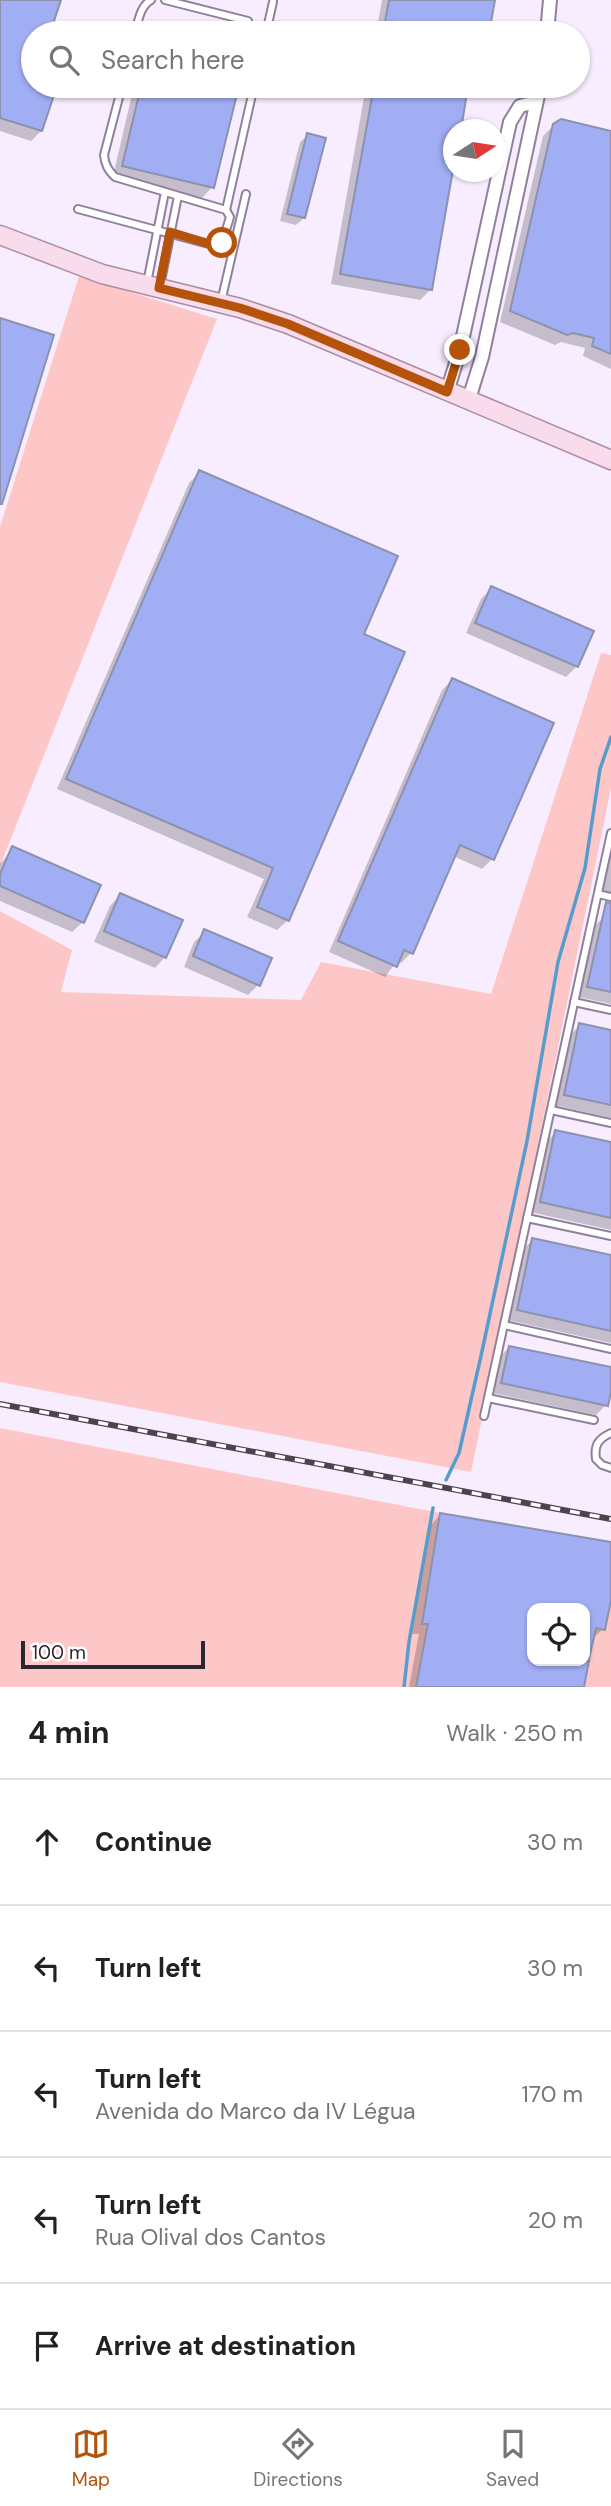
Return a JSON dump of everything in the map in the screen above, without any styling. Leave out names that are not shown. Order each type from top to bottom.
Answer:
[{"type":"main road","points":[[0,235],[69,263],[221,303],[300,329],[611,460]]},
{"type":"street","points":[[548,21],[550,0]]},
{"type":"street","points":[[468,401],[482,357],[537,98]]},
{"type":"street","points":[[447,392],[460,350],[510,122],[520,106],[536,102]]},
{"type":"lane","points":[[138,21],[146,3],[151,0]]},
{"type":"lane","points":[[165,0],[248,21]]},
{"type":"lane","points":[[269,21],[273,2]]},
{"type":"lane","points":[[119,98],[104,155],[105,165],[115,177],[226,210]]},
{"type":"lane","points":[[78,209],[220,245],[230,217],[226,210],[251,98]]},
{"type":"lane","points":[[153,286],[157,229],[165,192]]},
{"type":"lane","points":[[221,303],[246,194]]},
{"type":"lane","points":[[153,286],[178,196]]},
{"type":"lane","points":[[484,1416],[611,833]]},
{"type":"lane","points":[[598,894],[611,897]]},
{"type":"lane","points":[[574,1002],[611,1010]]},
{"type":"lane","points":[[551,1110],[611,1123]]},
{"type":"lane","points":[[527,1218],[611,1236]]},
{"type":"lane","points":[[504,1325],[611,1349]]},
{"type":"lane","points":[[488,1398],[594,1420]]},
{"type":"lane","points":[[611,1433],[598,1440],[595,1449],[596,1459],[611,1468]]},
{"type":"shaded area","points":[[79,276],[217,319],[0,866],[0,527]]},
{"type":"shaded area","points":[[601,653],[611,655],[611,788],[471,1472],[0,1382],[0,911],[72,950],[61,992],[301,1000],[321,962],[491,994]]},
{"type":"shaded area","points":[[0,1428],[440,1513],[422,1623],[428,1624],[416,1687],[0,1687]]},
{"type":"shaded area","points":[[611,1600],[611,1687],[584,1687],[596,1628],[605,1629]]},
{"type":"building","points":[[0,0],[61,0],[54,21],[21,21],[21,98],[53,98],[42,131],[0,118]]},
{"type":"building","points":[[389,0],[495,0],[491,21],[385,21]]},
{"type":"building","points":[[138,98],[236,98],[214,188],[122,166]]},
{"type":"building","points":[[372,98],[466,98],[463,119],[443,119],[443,182],[451,182],[432,290],[340,274]]},
{"type":"building","points":[[561,119],[611,131],[611,354],[592,346],[594,338],[573,333],[567,335],[510,311],[553,124]]},
{"type":"building","points":[[307,133],[326,138],[305,218],[287,214]]},
{"type":"building","points":[[0,318],[54,335],[2,504],[0,504]]},
{"type":"building","points":[[199,470],[398,556],[364,634],[405,652],[289,921],[257,907],[273,868],[66,779]]},
{"type":"building","points":[[491,586],[594,631],[578,667],[475,623]]},
{"type":"building","points":[[452,678],[554,723],[494,860],[460,845],[413,954],[404,950],[397,967],[338,941]]},
{"type":"building","points":[[12,846],[101,885],[84,923],[0,886],[0,874]]},
{"type":"building","points":[[120,893],[183,920],[166,958],[104,931]]},
{"type":"building","points":[[606,902],[611,903],[611,992],[587,987]]},
{"type":"building","points":[[204,929],[272,958],[260,986],[193,956]]},
{"type":"building","points":[[579,1023],[611,1030],[611,1105],[564,1095]]},
{"type":"building","points":[[555,1130],[611,1142],[611,1218],[540,1202]]},
{"type":"building","points":[[532,1238],[611,1255],[611,1331],[517,1310]]},
{"type":"building","points":[[509,1346],[611,1367],[608,1406],[501,1383]]},
{"type":"building","points":[[440,1513],[611,1542],[611,1600],[605,1630],[596,1628],[590,1655],[590,1603],[527,1603],[527,1666],[588,1666],[584,1687],[416,1687],[428,1624],[422,1624]]},
{"type":"waterway","points":[[446,1480],[459,1453],[481,1356],[527,1141],[558,962],[585,868],[600,769],[611,737]]},
{"type":"waterway","points":[[404,1687],[409,1642],[433,1508]]},
{"type":"railway","points":[[0,1404],[611,1519]]},
{"type":"route","points":[[222,243],[216,246],[170,232],[159,288],[240,308],[288,324],[447,392],[460,350]]}]
